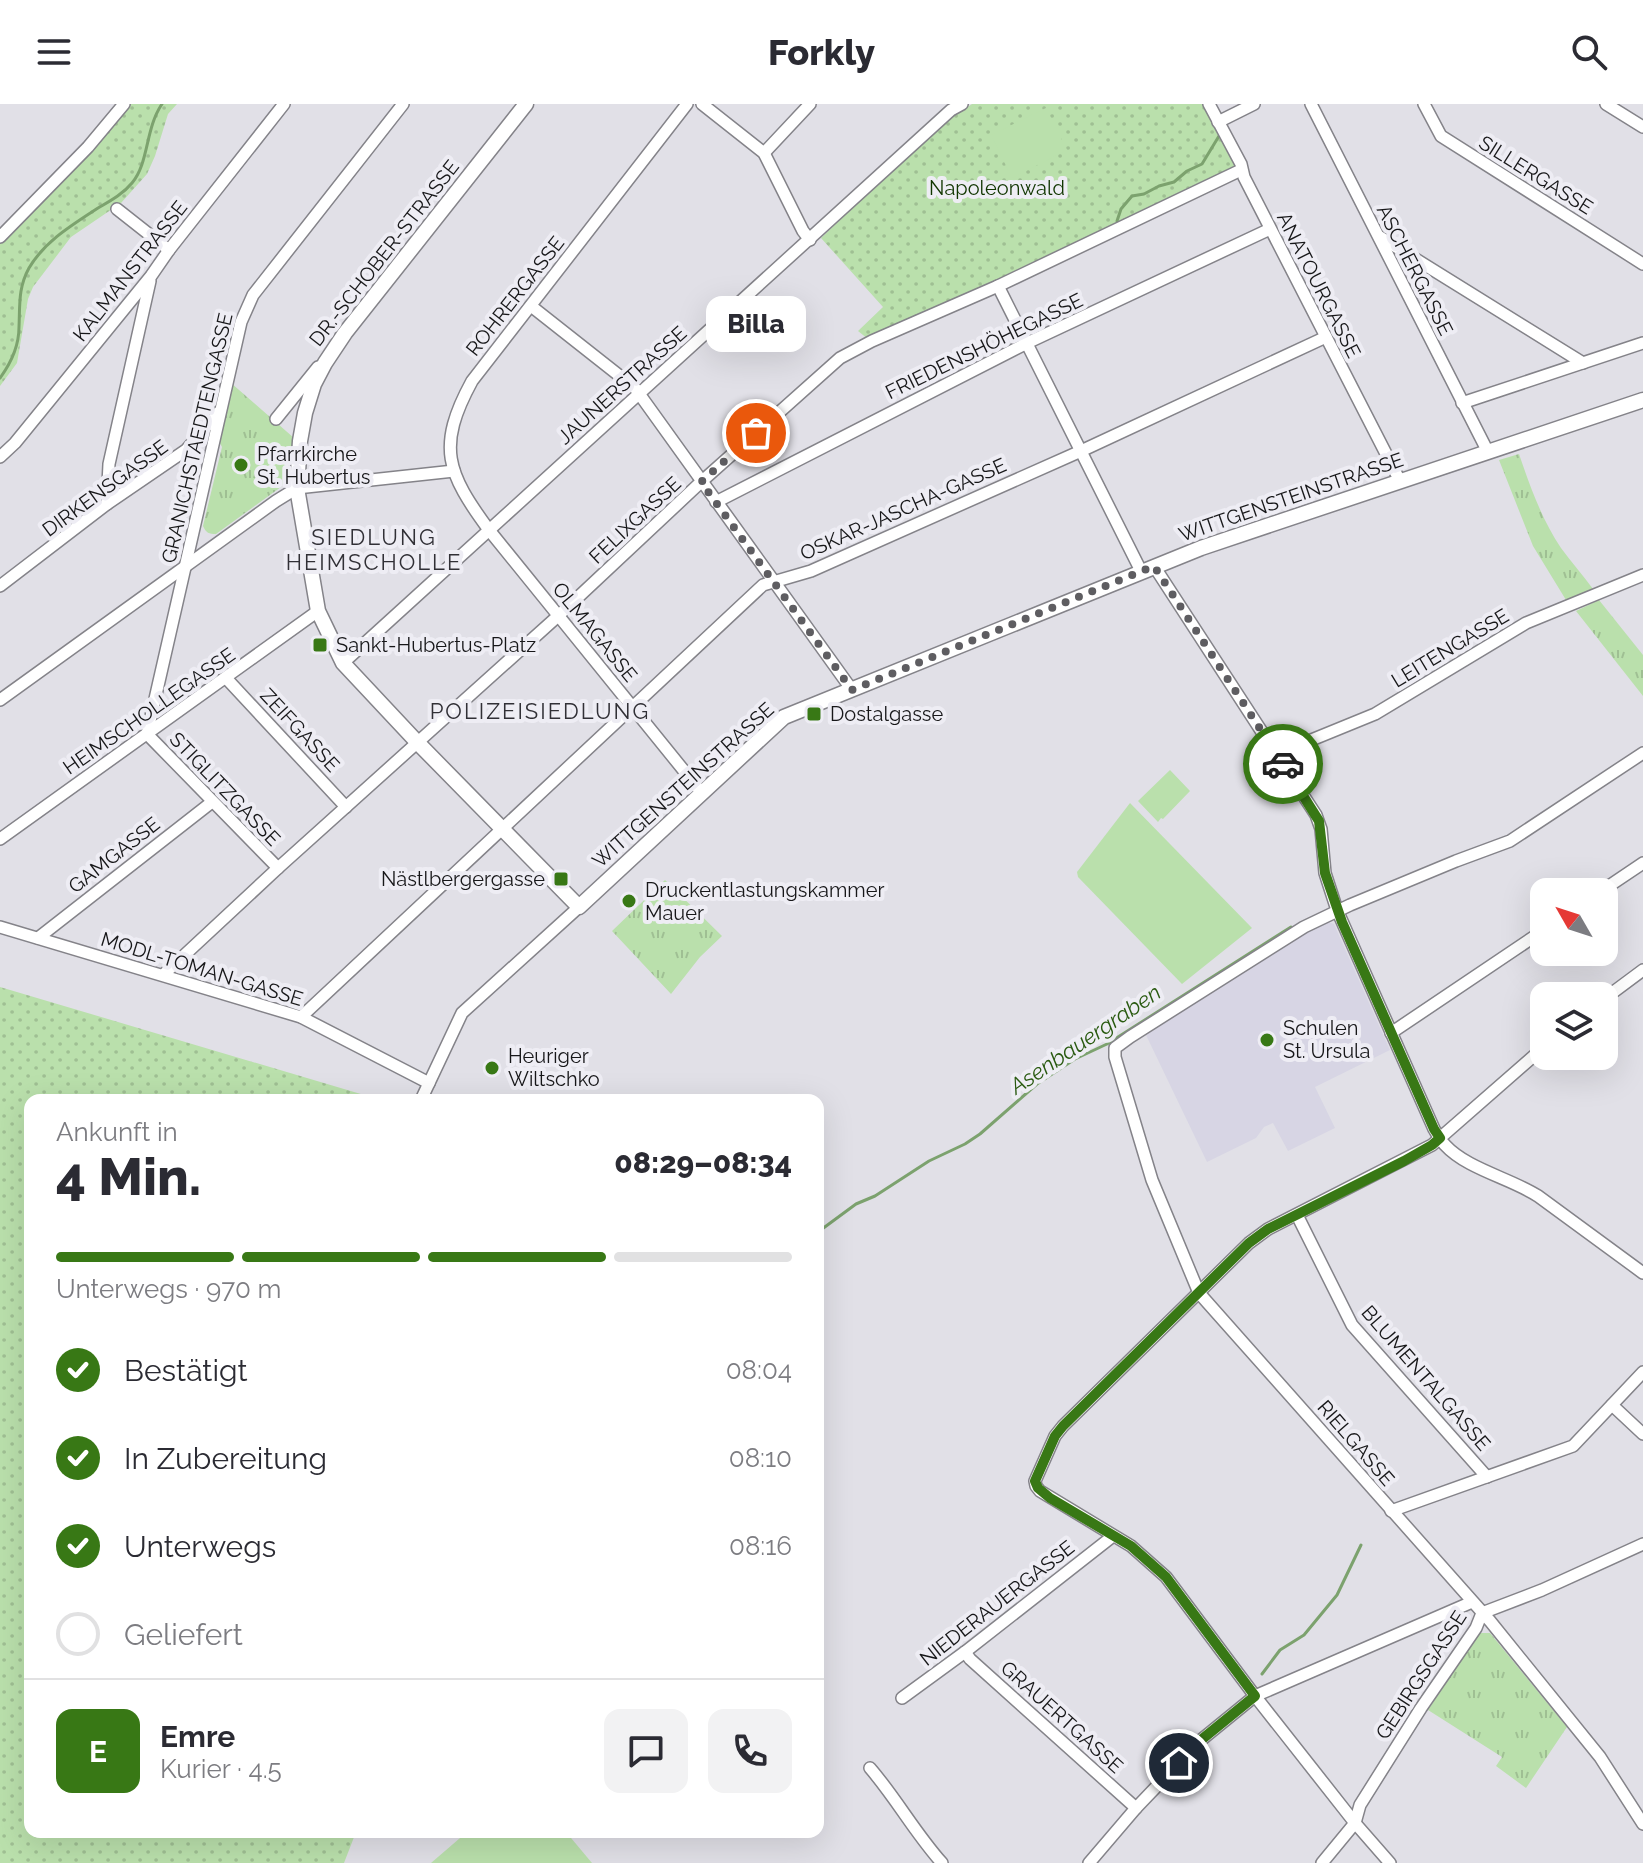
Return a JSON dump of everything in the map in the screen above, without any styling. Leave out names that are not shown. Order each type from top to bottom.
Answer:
[{"type":"street","points":[[0,237],[88,147],[124,104]]},
{"type":"street","name":"KALMANSTRASSE","points":[[0,457],[15,443],[151,276],[284,104]]},
{"type":"street","name":"GRANICHSTAEDTENGASSE","points":[[147,734],[241,322],[253,295],[403,104]]},
{"type":"street","name":"DR.-SCHOBER-STRASSE","points":[[297,488],[300,441],[314,384],[325,363],[345,333],[526,104]]},
{"type":"street","name":"ROHRERGASSE","points":[[489,530],[464,496],[454,471],[450,449],[452,427],[460,403],[472,381],[687,104]]},
{"type":"street","points":[[702,104],[764,153],[810,240]]},
{"type":"street","points":[[764,153],[810,104]]},
{"type":"street","name":"JAUNERSTRASSE","points":[[343,663],[951,110],[962,104]]},
{"type":"street","name":"ANATOURGASSE","points":[[1209,104],[1400,481]]},
{"type":"street","points":[[1218,122],[1254,104]]},
{"type":"street","name":"ASCHERGASSE","points":[[1311,104],[1488,452]]},
{"type":"street","name":"SILLERGASSE","points":[[1424,104],[1441,136],[1643,264]]},
{"type":"street","points":[[1606,104],[1643,127]]},
{"type":"street","name":"FELIXGASSE","points":[[163,975],[840,358],[1241,170]]},
{"type":"street","points":[[117,209],[169,250]]},
{"type":"street","name":"FRIEDENSHÖHEGASSE","points":[[716,502],[1027,343],[1270,229]]},
{"type":"street","points":[[1378,236],[1583,363]]},
{"type":"street","points":[[107,504],[109,464],[151,276]]},
{"type":"street","points":[[998,286],[1081,451],[1148,569],[1277,754],[1319,821],[1324,868],[1337,910],[1440,1138],[1466,1161],[1538,1196],[1643,1273]]},
{"type":"street","points":[[531,306],[635,388],[852,690]]},
{"type":"street","points":[[276,419],[345,333]]},
{"type":"street","name":"OSKAR-JASCHA-GASSE","points":[[301,1017],[763,585],[811,571],[1081,451],[1326,337]]},
{"type":"street","points":[[1462,403],[1643,343]]},
{"type":"street","name":"WITTGENSTEINSTRASSE","points":[[424,1094],[462,1013],[784,717],[1201,548],[1643,400]]},
{"type":"street","name":"DIRKENSGASSE","points":[[0,586],[107,504],[186,450],[222,409]]},
{"type":"street","points":[[0,700],[297,488],[454,471]]},
{"type":"street","points":[[297,488],[318,611],[343,663],[579,907]]},
{"type":"street","name":"OLMAGASSE","points":[[489,530],[702,793]]},
{"type":"street","name":"LEITENGASSE","points":[[1277,754],[1375,714],[1526,623],[1643,575]]},
{"type":"street","name":"HEIMSCHOLLEGASSE","points":[[0,839],[318,611]]},
{"type":"street","name":"ZEIFGASSE","points":[[226,678],[346,807]]},
{"type":"street","name":"STIGLITZGASSE","points":[[147,734],[278,868]]},
{"type":"street","points":[[1337,910],[1510,841],[1643,753]]},
{"type":"street","name":"GAMGASSE","points":[[38,938],[212,802]]},
{"type":"street","points":[[1618,880],[1643,863]]},
{"type":"street","name":"RIELGASSE","points":[[1337,910],[1304,927],[1115,1048],[1115,1057],[1152,1180],[1199,1293],[1482,1613],[1600,1757],[1643,1824]]},
{"type":"street","name":"MODL-TOMAN-GASSE","points":[[0,927],[301,1017],[429,1083]]},
{"type":"street","points":[[1391,1033],[1530,939]]},
{"type":"street","points":[[1618,989],[1643,970]]},
{"type":"street","points":[[1390,1863],[1255,1696],[1176,1588],[1131,1546],[1050,1498],[1036,1486],[1035,1481],[1059,1431],[1257,1236],[1432,1145],[1530,1059]]},
{"type":"street","name":"BLUMENTALGASSE","points":[[1297,1215],[1352,1325],[1487,1477]]},
{"type":"street","points":[[1391,1511],[1573,1446],[1643,1372]]},
{"type":"street","points":[[1612,1405],[1643,1434]]},
{"type":"street","name":"NIEDERAUERGASSE","points":[[902,1698],[1113,1536]]},
{"type":"street","name":"GEBIRGSGASSE","points":[[1322,1863],[1355,1823],[1360,1805],[1429,1695],[1476,1628],[1482,1613],[1542,1590],[1643,1544]]},
{"type":"street","points":[[1089,1863],[1201,1740],[1255,1696],[1472,1602]]},
{"type":"street","name":"GRAUERTGASSE","points":[[965,1652],[1136,1808]]},
{"type":"street","points":[[870,1768],[906,1814],[917,1834],[942,1863]]},
{"type":"shaded area","name":"Schulen St. Ursula","points":[[1328,922],[1334,924],[1390,1050],[1315,1087],[1335,1128],[1288,1151],[1273,1123],[1264,1127],[1256,1138],[1207,1162],[1146,1035],[1300,936]]},
{"type":"green space","points":[[127,104],[177,104],[168,114],[147,174],[121,203],[71,237],[33,287],[28,299],[17,363],[0,386],[0,243],[93,146]]},
{"type":"green space","name":"Napoleonwald","points":[[972,104],[1205,104],[1235,167],[868,339],[858,331],[883,307],[821,238],[943,123]]},
{"type":"green space","points":[[1046,108],[1067,150],[1012,178],[991,135]]},
{"type":"green space","points":[[231,383],[294,438],[287,478],[281,487],[216,534],[211,534],[203,526],[222,447],[219,441]]},
{"type":"green space","points":[[1519,454],[1548,526],[1593,589],[1566,600],[1533,546],[1499,460]]},
{"type":"green space","points":[[1599,600],[1643,655],[1643,696],[1576,611]]},
{"type":"green space","points":[[1170,770],[1190,791],[1158,822],[1138,801]]},
{"type":"green space","points":[[1130,803],[1252,928],[1182,984],[1078,877],[1077,872]]},
{"type":"green space","points":[[665,880],[722,936],[700,957],[671,994],[612,931]]},
{"type":"green space","points":[[0,987],[361,1094],[24,1094],[24,1838],[354,1838],[344,1863],[0,1863]]},
{"type":"green space","points":[[1479,1633],[1490,1633],[1567,1727],[1526,1788],[1496,1766],[1502,1757],[1428,1710]]},
{"type":"green space","points":[[460,1838],[571,1838],[592,1863],[431,1863]]},
{"type":"waterway","points":[[0,378],[16,347],[21,290],[29,268],[60,234],[125,191],[132,183],[162,104]]},
{"type":"waterway","points":[[1117,221],[1121,209],[1132,196],[1174,182],[1202,164],[1219,136]]},
{"type":"waterway","name":"Asenbauergraben","points":[[824,1228],[856,1204],[875,1196],[929,1161],[965,1144],[1037,1084],[1075,1059],[1107,1044],[1291,927]]},
{"type":"waterway","points":[[1262,1674],[1280,1650],[1304,1635],[1337,1595],[1361,1545]]},
{"type":"way so far","points":[[756,433],[701,482],[852,690],[1154,566],[1283,764]]},
{"type":"place","name":"Billa","points":[[756,433]]},
{"type":"place","name":"Pfarrkirche St. Hubertus","points":[[241,465]]},
{"type":"place","name":"Sankt-Hubertus-Platz","points":[[320,645]]},
{"type":"place","name":"Dostalgasse","points":[[814,714]]},
{"type":"place","name":"Nästlbergergasse","points":[[561,879]]},
{"type":"place","name":"Druckentlastungskammer Mauer","points":[[629,901]]},
{"type":"place","name":"Schulen St. Ursula","points":[[1267,1040]]},
{"type":"place","name":"Heuriger Wiltschko","points":[[492,1068]]},
{"type":"district","name":"SIEDLUNG HEIMSCHOLLE","points":[[374,550]]},
{"type":"district","name":"POLIZEISIEDLUNG","points":[[540,711]]},
{"type":"route","points":[[1179,1763],[1201,1740],[1255,1696],[1166,1577],[1131,1546],[1050,1498],[1035,1481],[1055,1436],[1063,1426],[1257,1236],[1404,1161],[1440,1138],[1342,922],[1325,873],[1319,821],[1283,764]]}]
